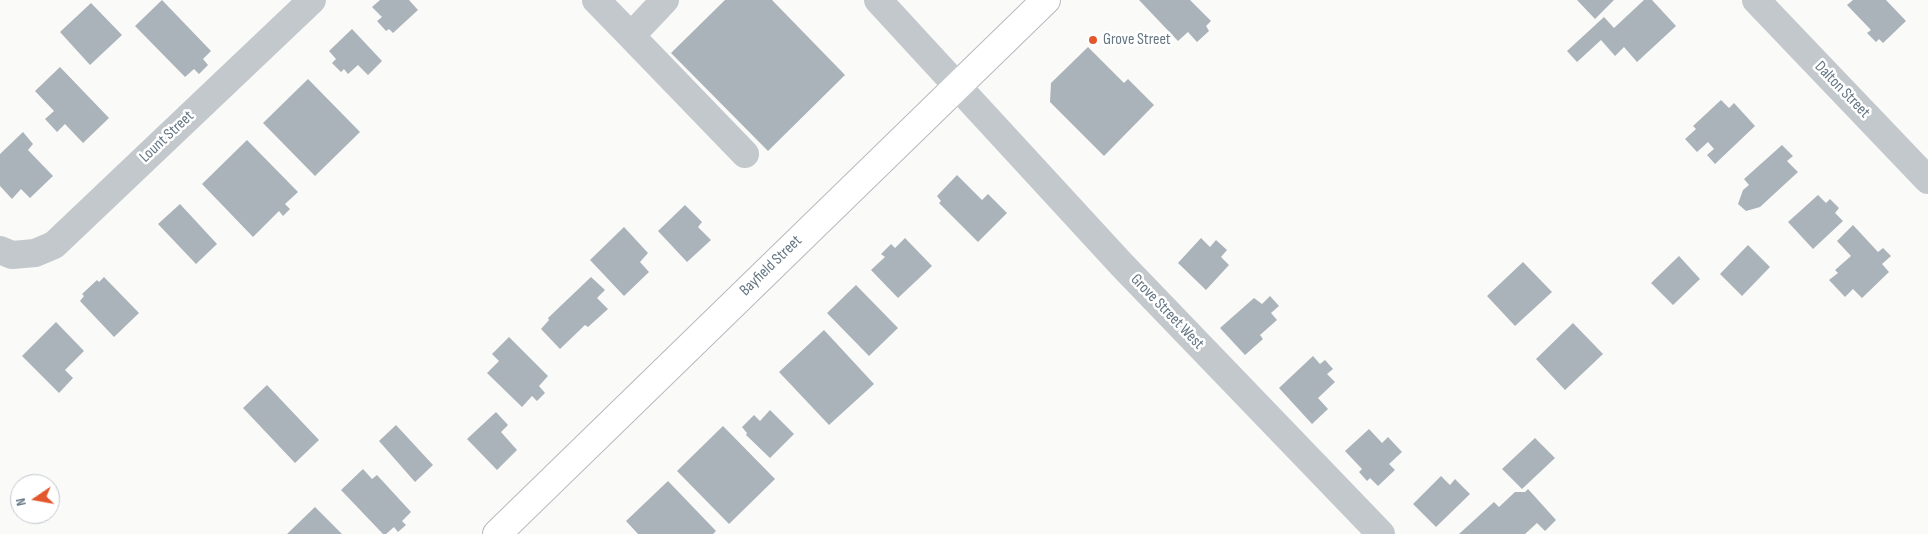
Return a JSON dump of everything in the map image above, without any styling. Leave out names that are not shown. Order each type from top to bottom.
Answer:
[{"type":"main road","name":"Bayfield Street","points":[[497,534],[1046,0]]},
{"type":"street","name":"Lount Street","points":[[6,253],[35,253],[54,245],[312,0]]},
{"type":"street","points":[[596,0],[745,154]]},
{"type":"street","points":[[630,36],[665,0]]},
{"type":"street","name":"Grove Street West","points":[[878,0],[1129,272],[1381,534]]},
{"type":"street","name":"Dalton Street","points":[[1756,0],[1928,180]]},
{"type":"building","points":[[162,0],[211,51],[203,59],[208,65],[199,74],[194,69],[185,77],[135,26]]},
{"type":"building","points":[[380,0],[409,0],[418,10],[393,33],[389,29],[386,31],[377,21],[382,17],[372,7]]},
{"type":"building","points":[[725,0],[772,0],[845,75],[768,151],[671,53]]},
{"type":"building","points":[[1139,0],[1190,0],[1211,21],[1206,26],[1209,31],[1197,42],[1188,32],[1178,41]]},
{"type":"building","points":[[1577,0],[1614,0],[1595,19]]},
{"type":"building","points":[[1644,0],[1652,0],[1676,26],[1637,62],[1624,47],[1615,56],[1601,40],[1577,62],[1567,51],[1604,17],[1614,28]]},
{"type":"building","points":[[1853,0],[1886,0],[1906,21],[1883,43],[1879,39],[1876,42],[1867,33],[1871,30],[1847,5]]},
{"type":"building","points":[[91,3],[122,35],[90,65],[60,32]]},
{"type":"building","points":[[352,29],[382,61],[368,75],[358,65],[348,74],[344,69],[341,72],[332,63],[336,59],[329,51]]},
{"type":"building","points":[[1088,47],[1124,83],[1128,79],[1154,105],[1104,156],[1050,102],[1051,83]]},
{"type":"building","points":[[60,67],[109,118],[83,143],[65,124],[57,132],[45,119],[54,111],[35,91]]},
{"type":"building","points":[[308,79],[360,132],[315,176],[263,123]]},
{"type":"building","points":[[1721,100],[1729,108],[1734,103],[1755,126],[1715,164],[1707,155],[1714,149],[1708,142],[1697,152],[1685,139],[1696,129],[1693,126]]},
{"type":"building","points":[[23,132],[33,144],[28,150],[53,176],[30,198],[21,189],[12,199],[0,186],[0,154]]},
{"type":"building","points":[[247,140],[298,192],[285,204],[290,209],[283,216],[279,211],[253,237],[202,184]]},
{"type":"building","points":[[1782,145],[1793,156],[1787,161],[1798,172],[1760,207],[1746,211],[1738,204],[1743,190],[1749,185],[1744,179]]},
{"type":"building","points":[[957,175],[982,200],[988,194],[1007,213],[978,242],[939,203],[941,201],[937,196]]},
{"type":"building","points":[[1818,195],[1826,203],[1830,199],[1839,208],[1835,213],[1843,221],[1813,249],[1788,222]]},
{"type":"building","points":[[180,204],[217,244],[196,264],[158,224]]},
{"type":"building","points":[[685,205],[702,222],[698,227],[711,240],[687,262],[658,231]]},
{"type":"building","points":[[1853,225],[1878,252],[1883,248],[1891,256],[1882,264],[1889,272],[1862,298],[1853,289],[1845,297],[1829,280],[1838,273],[1835,270],[1851,256],[1837,241]]},
{"type":"building","points":[[624,227],[648,253],[640,262],[649,272],[624,296],[590,260]]},
{"type":"building","points":[[905,238],[932,266],[898,298],[871,270],[885,257],[881,254],[891,244],[895,248]]},
{"type":"building","points":[[1201,238],[1210,247],[1216,240],[1227,250],[1221,257],[1229,265],[1206,290],[1178,263]]},
{"type":"building","points":[[1748,245],[1770,267],[1742,296],[1720,274]]},
{"type":"building","points":[[1679,256],[1700,279],[1673,305],[1651,283]]},
{"type":"building","points":[[1523,262],[1552,292],[1515,326],[1487,296]]},
{"type":"building","points":[[104,277],[139,313],[114,337],[80,301],[84,296],[82,294],[97,280],[99,282]]},
{"type":"building","points":[[591,277],[605,290],[597,298],[608,309],[588,327],[585,325],[560,349],[541,329],[549,320],[548,318]]},
{"type":"building","points":[[856,285],[898,328],[869,356],[827,313]]},
{"type":"building","points":[[1270,296],[1279,306],[1271,313],[1277,320],[1260,335],[1263,339],[1245,355],[1220,328],[1254,298],[1262,304]]},
{"type":"building","points":[[56,322],[84,351],[65,370],[73,378],[59,393],[22,356]]},
{"type":"building","points":[[1573,323],[1603,354],[1565,390],[1536,359]]},
{"type":"building","points":[[824,330],[874,384],[829,425],[779,372]]},
{"type":"building","points":[[509,337],[548,376],[539,386],[545,393],[537,401],[532,396],[522,407],[487,373],[499,361],[492,354]]},
{"type":"building","points":[[1313,356],[1320,364],[1325,360],[1333,369],[1327,374],[1335,382],[1318,398],[1328,409],[1312,424],[1279,388]]},
{"type":"building","points":[[267,385],[319,440],[295,463],[243,408]]},
{"type":"building","points":[[770,410],[794,434],[770,458],[746,435],[747,433],[742,427],[754,415],[760,421]]},
{"type":"building","points":[[496,412],[508,425],[501,432],[517,450],[497,470],[467,439]]},
{"type":"building","points":[[396,425],[433,465],[415,482],[379,441]]},
{"type":"building","points":[[723,426],[775,479],[729,524],[677,471]]},
{"type":"building","points":[[1369,429],[1382,443],[1388,437],[1402,452],[1389,464],[1395,470],[1378,486],[1370,478],[1367,481],[1359,472],[1362,469],[1345,451]]},
{"type":"building","points":[[1535,438],[1555,458],[1522,489],[1502,469]]},
{"type":"building","points":[[363,469],[372,479],[377,475],[411,512],[402,521],[406,525],[398,532],[394,527],[386,534],[383,534],[341,490]]},
{"type":"building","points":[[1441,476],[1450,485],[1455,479],[1470,494],[1436,527],[1413,504]]},
{"type":"building","points":[[668,481],[716,531],[713,534],[638,534],[626,521]]},
{"type":"building","points":[[1528,489],[1556,520],[1545,531],[1537,523],[1525,534],[1459,534],[1494,502],[1499,507],[1515,492],[1525,492]]},
{"type":"building","points":[[315,507],[342,534],[287,534]]},
{"type":"place","name":"Grove Street","points":[[1093,40]]}]
